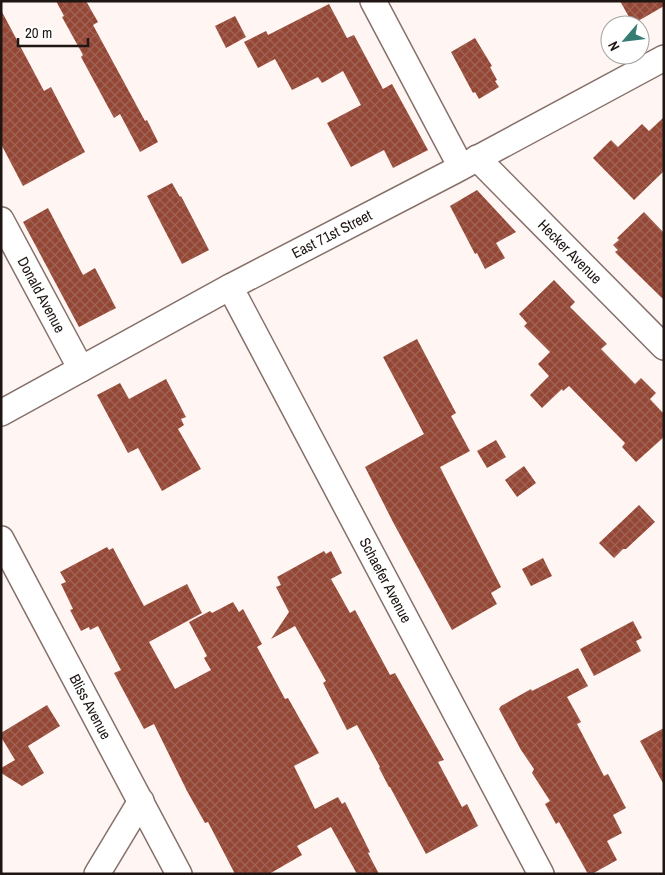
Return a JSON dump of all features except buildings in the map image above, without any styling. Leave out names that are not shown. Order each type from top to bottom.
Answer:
[{"type":"street","name":"Hecker Avenue","points":[[373,1],[469,163],[664,347]]},
{"type":"street","name":"East 71st Street","points":[[1,413],[230,287],[469,163],[664,58]]},
{"type":"street","name":"Donald Avenue","points":[[1,220],[81,369]]},
{"type":"street","name":"Schaefer Avenue","points":[[230,287],[541,874]]},
{"type":"street","name":"Bliss Avenue","points":[[1,539],[179,874]]},
{"type":"street","points":[[97,874],[141,801]]}]
